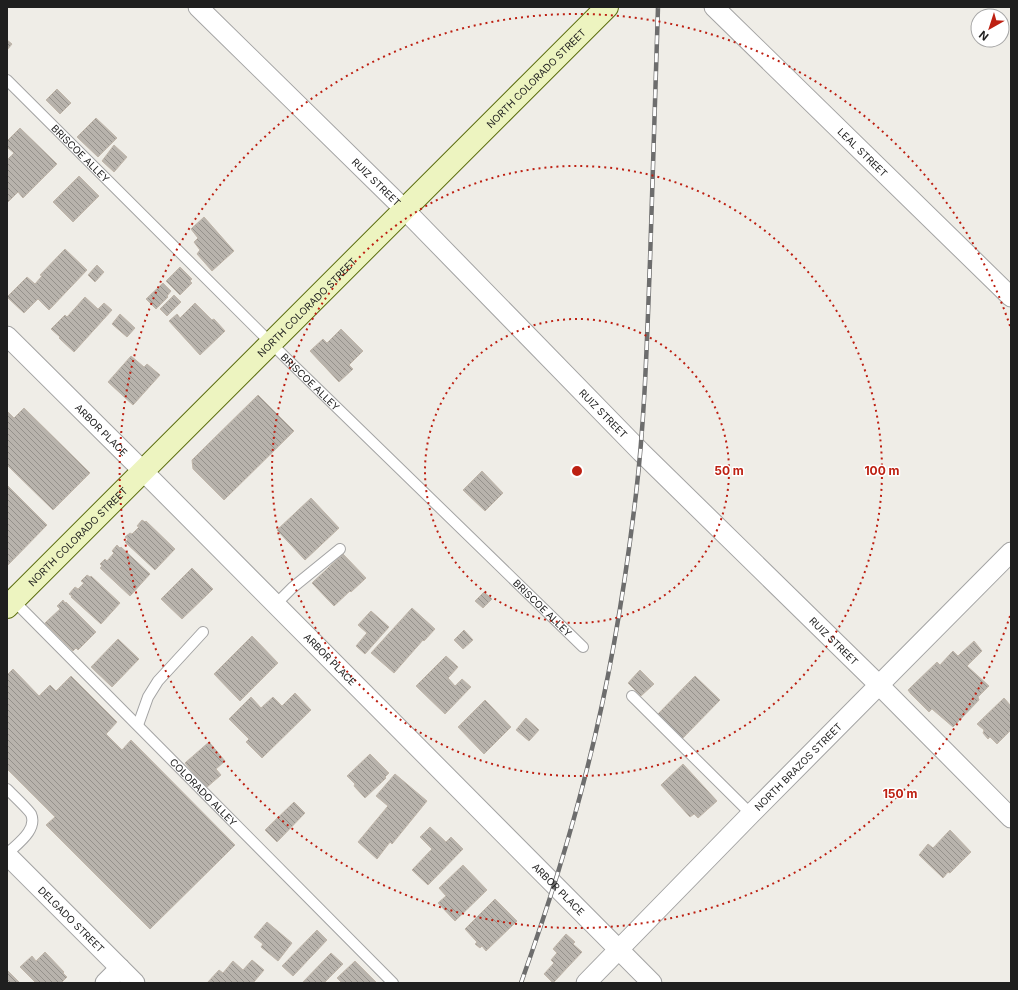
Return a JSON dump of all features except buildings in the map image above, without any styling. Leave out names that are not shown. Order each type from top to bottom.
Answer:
[{"type":"main road","name":"NORTH COLORADO STREET","points":[[10,604],[607,7]]},
{"type":"street","name":"RUIZ STREET","points":[[198,7],[404,209],[641,452],[879,685],[1011,818]]},
{"type":"street","name":"LEAL STREET","points":[[714,7],[1011,297]]},
{"type":"street","name":"ARBOR PLACE","points":[[7,336],[276,604],[652,983]]},
{"type":"street","name":"NORTH BRAZOS STREET","points":[[586,983],[879,685],[1010,556]]},
{"type":"street","name":"DELGADO STREET","points":[[7,855],[135,983]]},
{"type":"street","points":[[105,983],[120,968]]},
{"type":"lane","name":"BRISCOE ALLEY","points":[[7,80],[271,343],[583,647]]},
{"type":"lane","points":[[276,604],[292,588],[340,548]]},
{"type":"lane","name":"COLORADO ALLEY","points":[[10,604],[138,725],[393,983]]},
{"type":"lane","points":[[138,725],[148,697],[158,681],[203,632]]},
{"type":"lane","points":[[632,696],[751,814]]},
{"type":"lane","points":[[7,789],[31,813],[33,823],[28,833],[7,855]]},
{"type":"railway","points":[[521,983],[557,877],[587,769],[610,667],[627,564],[642,436],[650,261],[658,7]]}]
